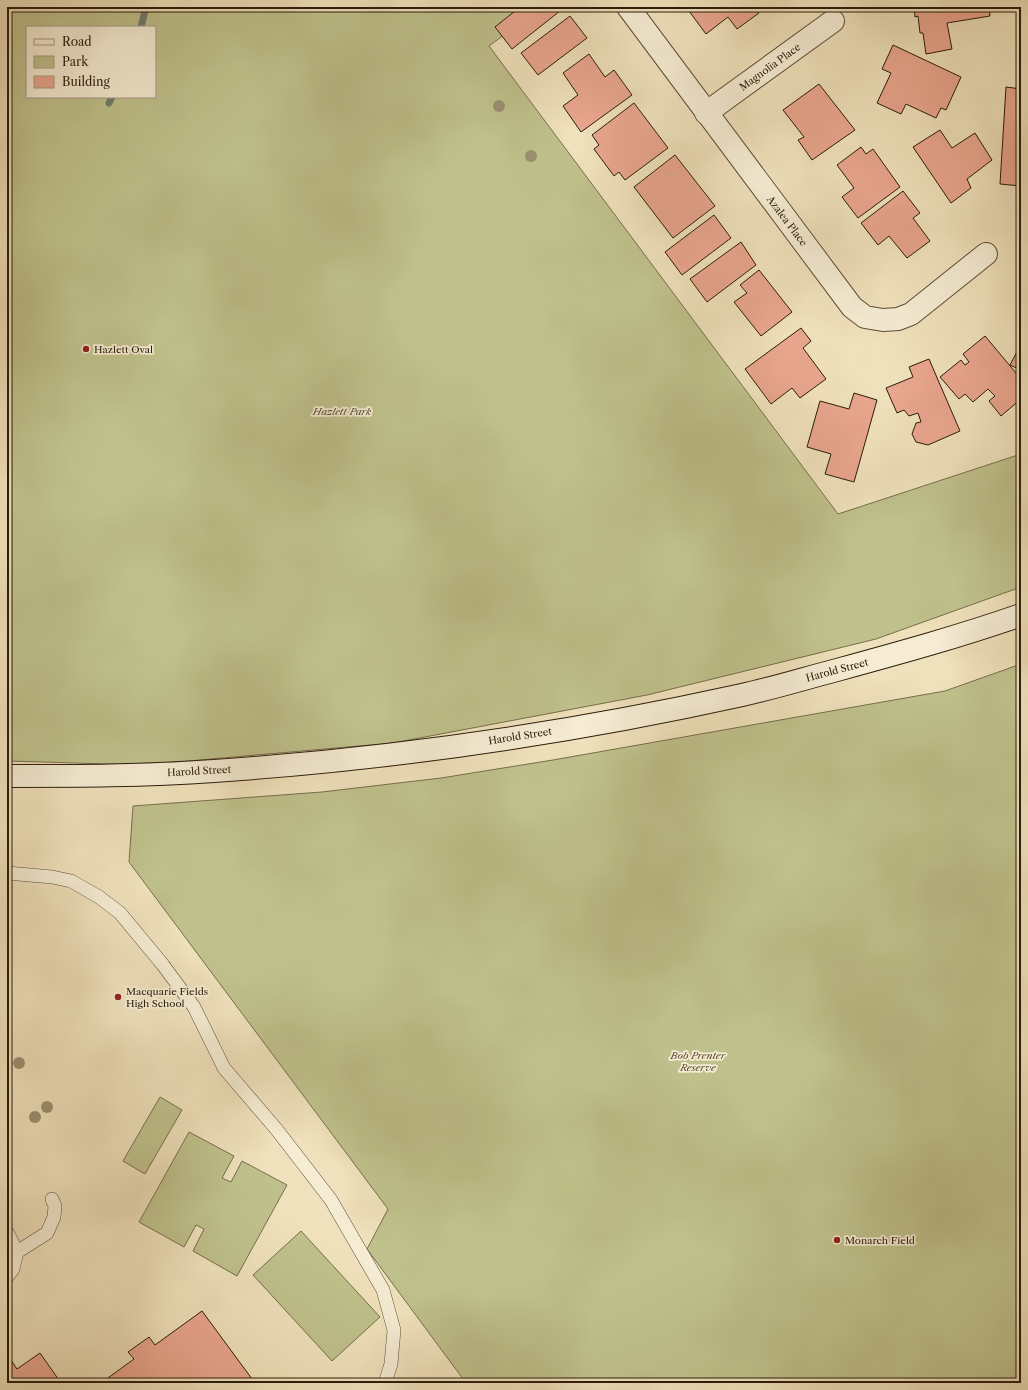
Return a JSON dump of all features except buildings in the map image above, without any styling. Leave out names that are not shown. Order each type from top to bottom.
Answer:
[{"type":"main road","name":"Azalea Place","points":[[628,7],[852,307],[866,317],[883,320],[898,319],[911,314],[986,254]]},
{"type":"main road","name":"Magnolia Place","points":[[706,113],[833,21]]},
{"type":"main road","name":"Harold Street","points":[[7,776],[91,776],[213,771],[297,764],[445,748],[601,723],[744,695],[889,656],[1021,615]]},
{"type":"lane","points":[[7,873],[52,877],[71,881],[99,897],[120,913],[163,965],[194,1007],[224,1068],[277,1130],[331,1200],[383,1290],[394,1330],[391,1364],[385,1383]]},
{"type":"lane","points":[[17,1252],[47,1233],[54,1216],[55,1206],[52,1199]]},
{"type":"lane","points":[[7,1232],[17,1252],[13,1269],[7,1277]]},
{"type":"green space","name":"Hazlett Park","points":[[7,7],[542,7],[489,46],[838,514],[1021,454],[1021,587],[876,639],[647,695],[393,743],[143,765],[7,761]]},
{"type":"green space","name":"Bob Prenter Reserve","points":[[1021,664],[1021,1383],[466,1383],[367,1249],[388,1209],[129,862],[133,806],[322,792],[441,778],[553,760],[945,691]]},
{"type":"green space","points":[[160,1097],[182,1110],[145,1174],[123,1161]]},
{"type":"green space","points":[[189,1132],[234,1156],[222,1178],[231,1182],[242,1161],[287,1185],[237,1276],[193,1251],[204,1229],[196,1225],[184,1247],[139,1222]]},
{"type":"green space","points":[[301,1231],[380,1317],[332,1361],[253,1275]]},
{"type":"waterway","points":[[141,26],[146,7]]},
{"type":"waterway","points":[[109,103],[112,98]]},
{"type":"place","name":"Hazlett Oval","points":[[86,349]]},
{"type":"place","name":"Macquarie Fields High School","points":[[118,997]]},
{"type":"place","name":"Monarch Field","points":[[837,1240]]}]
